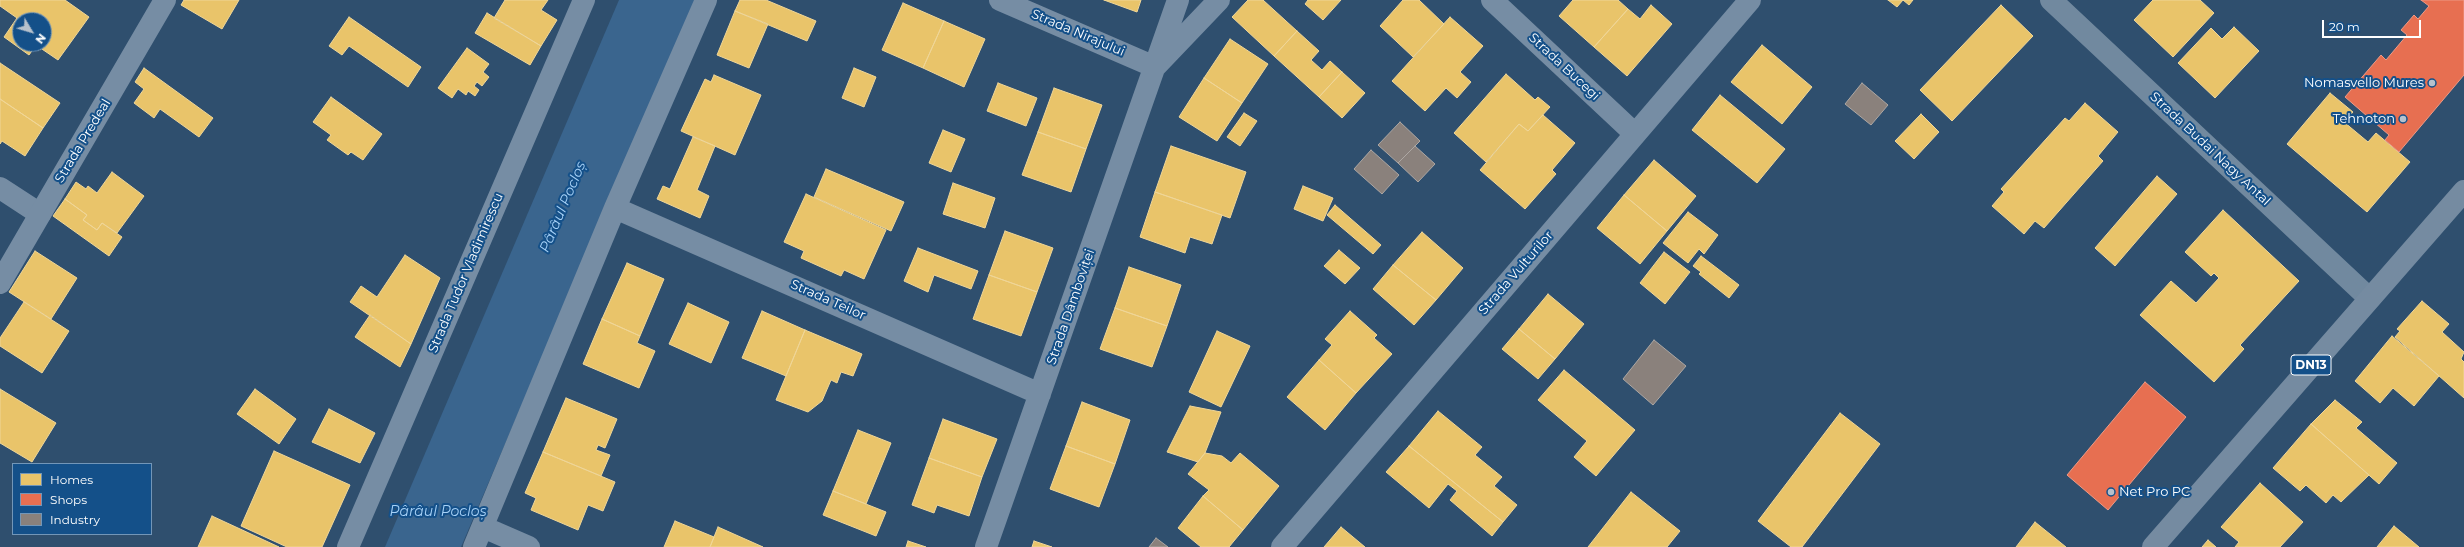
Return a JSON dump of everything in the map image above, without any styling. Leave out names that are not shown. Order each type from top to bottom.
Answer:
[{"type":"main road","name":"Strada Budai Nagy Antal","points":[[2050,0],[2369,298]]},
{"type":"main road","name":"DN13","points":[[2153,547],[2464,191]]},
{"type":"street","name":"Strada Predeal","points":[[0,282],[165,0]]},
{"type":"street","name":"Strada Tudor Vladimirescu","points":[[348,547],[584,0]]},
{"type":"street","points":[[474,547],[615,208],[706,0]]},
{"type":"street","name":"Strada Nirajului","points":[[1000,0],[1156,67]]},
{"type":"street","name":"Strada Dâmboviței","points":[[986,547],[1156,67],[1178,0]]},
{"type":"street","name":"Strada Dâmboviței","points":[[1156,67],[1218,0]]},
{"type":"street","name":"Strada Bucegi","points":[[1492,0],[1636,134]]},
{"type":"street","name":"Strada Vulturilor","points":[[1282,547],[1750,0]]},
{"type":"street","points":[[0,188],[40,214]]},
{"type":"street","name":"Strada Teilor","points":[[615,208],[1040,394]]},
{"type":"street","points":[[483,527],[529,547]]},
{"type":"water","name":"Pârâul Pocloș","points":[[619,0],[695,0],[461,547],[385,547]]},
{"type":"building: Homes","points":[[0,0],[65,0],[89,17],[58,60],[46,52],[52,52],[52,12],[12,12],[12,14],[0,6]]},
{"type":"building: Homes","points":[[184,0],[239,0],[222,29],[181,5]]},
{"type":"building: Homes","points":[[505,0],[548,0],[541,10],[557,20],[541,46],[494,18]]},
{"type":"building: Homes","points":[[740,0],[766,0],[816,21],[807,41],[735,11]]},
{"type":"building: Homes","points":[[1104,0],[1141,0],[1137,12]]},
{"type":"building: Homes","points":[[1248,0],[1263,0],[1297,31],[1274,56],[1232,17]]},
{"type":"building: Homes","points":[[1308,0],[1341,0],[1323,20],[1305,4]]},
{"type":"building: Homes","points":[[1403,0],[1419,0],[1444,24],[1413,57],[1380,26]]},
{"type":"building: Homes","points":[[1573,0],[1618,0],[1628,9],[1594,47],[1559,16]]},
{"type":"building: Homes","points":[[1888,0],[1903,0],[1897,7]]},
{"type":"building: Homes","points":[[1903,0],[1913,0],[1909,5]]},
{"type":"building: Homes","points":[[2153,0],[2200,0],[2214,13],[2173,57],[2134,20]]},
{"type":"building: Homes","points":[[903,3],[944,21],[923,68],[882,50]]},
{"type":"building: Homes","points":[[1651,5],[1672,24],[1627,76],[1594,47],[1628,9],[1640,19]]},
{"type":"building: Homes","points":[[2001,5],[2033,36],[1952,121],[1920,90]]},
{"type":"building: Homes","points":[[735,11],[768,24],[749,68],[717,55]]},
{"type":"building: Homes","points":[[487,13],[541,46],[530,65],[475,33]]},
{"type":"building: Homes","points":[[349,17],[421,67],[408,87],[349,46],[342,55],[329,46]]},
{"type":"building: Homes","points":[[1450,17],[1483,46],[1460,72],[1471,82],[1457,98],[1446,88],[1425,111],[1392,81]]},
{"type":"building: Homes","points":[[944,21],[985,39],[964,87],[923,68]]},
{"type":"building: Homes","points":[[12,25],[12,43],[4,37]]},
{"type":"building: Homes","points":[[2234,27],[2259,51],[2215,98],[2178,63],[2211,28],[2222,39]]},
{"type":"building: Homes","points":[[1297,31],[1319,51],[1311,60],[1322,70],[1330,61],[1342,72],[1319,97],[1274,56]]},
{"type":"building: Homes","points":[[1230,39],[1268,64],[1242,103],[1204,78]]},
{"type":"building: Homes","points":[[1762,45],[1812,87],[1782,124],[1731,82]]},
{"type":"building: Homes","points":[[467,48],[489,64],[483,72],[489,77],[482,86],[477,82],[474,86],[479,90],[475,96],[468,91],[466,95],[458,89],[452,98],[438,88]]},
{"type":"building: Homes","points":[[0,63],[60,103],[43,128],[0,99]]},
{"type":"building: Homes","points":[[144,68],[213,118],[199,137],[160,109],[154,118],[134,103],[144,89],[135,82]]},
{"type":"building: Homes","points":[[854,68],[876,77],[864,107],[842,98]]},
{"type":"building: Homes","points":[[1342,72],[1365,93],[1342,118],[1319,97]]},
{"type":"building: Homes","points":[[1506,74],[1535,100],[1538,97],[1550,107],[1528,131],[1519,124],[1486,162],[1454,133]]},
{"type":"building: Homes","points":[[714,75],[761,95],[735,155],[681,131],[705,79],[711,82]]},
{"type":"building: Homes","points":[[1204,78],[1242,103],[1217,141],[1179,117]]},
{"type":"building: Homes","points":[[998,83],[1037,98],[1026,126],[987,111]]},
{"type":"building: Homes","points":[[1054,88],[1102,105],[1086,149],[1038,132]]},
{"type":"building: Homes","points":[[2330,93],[2353,112],[2344,122],[2368,142],[2376,133],[2410,162],[2367,212],[2287,144]]},
{"type":"building: Homes","points":[[1720,95],[1785,149],[1757,183],[1692,130]]},
{"type":"building: Homes","points":[[331,97],[382,134],[363,160],[351,152],[348,155],[327,140],[331,135],[313,122]]},
{"type":"building: Homes","points":[[0,99],[43,128],[25,156],[2,141],[0,144]]},
{"type":"building: Homes","points":[[2085,103],[2118,132],[2098,156],[2103,161],[2044,228],[2035,221],[2024,234],[1992,206],[2004,192],[2001,189],[2065,118],[2069,121]]},
{"type":"building: Homes","points":[[1244,113],[1257,121],[1240,146],[1227,137]]},
{"type":"building: Homes","points":[[1921,114],[1939,132],[1914,159],[1895,141]]},
{"type":"building: Homes","points":[[1543,115],[1575,143],[1552,170],[1556,174],[1525,209],[1480,170],[1519,124],[1528,131]]},
{"type":"building: Homes","points":[[943,130],[965,139],[951,172],[929,163]]},
{"type":"building: Homes","points":[[1038,132],[1086,149],[1071,192],[1022,175]]},
{"type":"building: Homes","points":[[693,137],[715,146],[697,190],[709,196],[700,218],[657,199],[663,186],[670,189]]},
{"type":"building: Homes","points":[[1171,146],[1246,172],[1230,218],[1155,192]]},
{"type":"building: Homes","points":[[1654,160],[1696,196],[1667,231],[1624,195]]},
{"type":"building: Homes","points":[[826,169],[904,202],[891,231],[814,197]]},
{"type":"building: Homes","points":[[112,172],[144,196],[117,233],[102,223],[97,230],[83,220],[87,215],[65,199],[76,182],[86,189],[88,186],[97,193]]},
{"type":"building: Homes","points":[[2157,176],[2177,194],[2115,266],[2095,248]]},
{"type":"building: Homes","points":[[953,183],[995,198],[985,228],[943,214]]},
{"type":"building: Homes","points":[[1303,186],[1333,198],[1323,221],[1294,209]]},
{"type":"building: Homes","points":[[1155,192],[1222,215],[1212,244],[1190,237],[1185,253],[1140,237]]},
{"type":"building: Homes","points":[[806,194],[886,230],[864,279],[844,270],[841,276],[801,258],[804,251],[784,242]]},
{"type":"building: Homes","points":[[1624,195],[1667,231],[1640,264],[1597,228]]},
{"type":"building: Homes","points":[[65,199],[87,215],[83,220],[97,230],[102,223],[122,237],[109,256],[53,216]]},
{"type":"building: Homes","points":[[1335,205],[1381,245],[1373,254],[1327,215]]},
{"type":"building: Homes","points":[[2223,210],[2299,281],[2240,345],[2244,349],[2214,382],[2140,315],[2171,281],[2196,303],[2219,278],[2214,273],[2211,276],[2185,252]]},
{"type":"building: Homes","points":[[1688,212],[1718,235],[1704,254],[1699,249],[1688,263],[1663,243]]},
{"type":"building: Homes","points":[[1005,231],[1053,248],[1037,292],[989,275]]},
{"type":"building: Homes","points":[[1422,232],[1463,268],[1436,300],[1393,265]]},
{"type":"building: Homes","points":[[918,248],[978,271],[971,289],[934,275],[928,292],[904,281]]},
{"type":"building: Homes","points":[[1339,250],[1360,268],[1345,284],[1324,266]]},
{"type":"building: Homes","points":[[35,251],[77,278],[51,319],[9,292]]},
{"type":"building: Homes","points":[[1664,252],[1690,272],[1665,304],[1640,283]]},
{"type":"building: Homes","points":[[405,255],[440,278],[411,344],[350,302],[361,286],[377,297]]},
{"type":"building: Homes","points":[[1701,256],[1739,285],[1729,298],[1699,274],[1701,272],[1693,266]]},
{"type":"building: Homes","points":[[627,263],[664,279],[640,336],[602,319]]},
{"type":"building: Homes","points":[[1393,265],[1436,300],[1414,325],[1373,289]]},
{"type":"building: Homes","points":[[1129,267],[1181,285],[1167,326],[1115,308]]},
{"type":"building: Homes","points":[[989,275],[1037,292],[1021,336],[973,319]]},
{"type":"building: Homes","points":[[1548,294],[1584,324],[1555,359],[1519,329]]},
{"type":"building: Homes","points":[[2422,301],[2449,324],[2442,332],[2464,352],[2461,359],[2464,362],[2464,398],[2395,337],[2400,331],[2397,329]]},
{"type":"building: Homes","points":[[24,302],[69,331],[42,373],[0,346],[0,338]]},
{"type":"building: Homes","points":[[688,303],[729,322],[711,363],[669,344]]},
{"type":"building: Homes","points":[[1115,308],[1167,326],[1152,367],[1100,349]]},
{"type":"building: Homes","points":[[762,311],[805,330],[786,376],[742,358]]},
{"type":"building: Homes","points":[[1350,311],[1377,335],[1374,338],[1392,354],[1356,393],[1319,360],[1332,345],[1325,339]]},
{"type":"building: Homes","points":[[370,315],[411,344],[400,367],[355,337]]},
{"type":"building: Homes","points":[[602,319],[640,336],[637,343],[655,351],[639,388],[583,364]]},
{"type":"building: Homes","points":[[1519,329],[1555,359],[1538,379],[1502,349]]},
{"type":"building: Homes","points":[[805,330],[862,354],[853,376],[841,372],[837,383],[831,380],[822,401],[808,412],[776,400]]},
{"type":"building: Homes","points":[[1217,331],[1250,346],[1221,407],[1189,392]]},
{"type":"building: Homes","points":[[2392,336],[2439,376],[2414,406],[2393,388],[2380,403],[2355,381]]},
{"type":"building: Homes","points":[[1319,360],[1356,393],[1325,430],[1287,397]]},
{"type":"building: Homes","points":[[1564,370],[1635,430],[1596,476],[1574,457],[1587,441],[1538,400]]},
{"type":"building: Homes","points":[[0,389],[56,423],[32,462],[0,443]]},
{"type":"building: Homes","points":[[255,389],[296,419],[279,444],[237,414]]},
{"type":"building: Homes","points":[[566,398],[617,419],[605,448],[598,445],[596,450],[610,455],[601,476],[543,452]]},
{"type":"building: Homes","points":[[2335,400],[2362,422],[2356,428],[2397,463],[2379,484],[2311,424]]},
{"type":"building: Homes","points":[[1082,402],[1130,420],[1115,464],[1066,446]]},
{"type":"building: Homes","points":[[1190,406],[1221,412],[1205,453],[1198,462],[1167,452]]},
{"type":"building: Homes","points":[[329,409],[375,433],[360,463],[312,442]]},
{"type":"building: Homes","points":[[1438,411],[1482,447],[1475,455],[1502,477],[1494,486],[1517,505],[1503,522],[1409,446]]},
{"type":"building: Homes","points":[[1840,413],[1880,444],[1802,547],[1791,547],[1758,521]]},
{"type":"building: Homes","points":[[943,419],[997,439],[982,477],[929,458]]},
{"type":"building: Homes","points":[[2311,424],[2369,475],[2341,502],[2333,495],[2326,503],[2306,485],[2300,491],[2273,468]]},
{"type":"building: Homes","points":[[858,430],[891,443],[866,504],[833,491]]},
{"type":"building: Homes","points":[[1066,446],[1115,464],[1099,507],[1050,489]]},
{"type":"building: Homes","points":[[1409,446],[1503,522],[1492,536],[1450,500],[1457,491],[1448,484],[1429,508],[1386,472]]},
{"type":"building: Homes","points":[[274,451],[350,485],[322,547],[287,547],[241,526]]},
{"type":"building: Homes","points":[[543,452],[615,482],[603,511],[588,505],[578,530],[531,510],[536,498],[525,493]]},
{"type":"building: Homes","points":[[1205,453],[1222,456],[1231,463],[1240,453],[1279,486],[1243,530],[1203,496],[1209,490],[1188,474]]},
{"type":"building: Homes","points":[[929,458],[982,477],[969,516],[937,505],[934,513],[912,505]]},
{"type":"building: Homes","points":[[2260,483],[2303,522],[2280,547],[2235,547],[2239,542],[2221,527]]},
{"type":"building: Homes","points":[[833,491],[886,512],[876,536],[823,515]]},
{"type":"building: Homes","points":[[1631,492],[1680,531],[1667,547],[1588,547]]},
{"type":"building: Homes","points":[[1203,496],[1243,530],[1229,547],[1201,547],[1178,528]]},
{"type":"building: Homes","points":[[212,516],[279,547],[198,547]]},
{"type":"building: Homes","points":[[675,521],[714,537],[710,547],[664,547]]},
{"type":"building: Homes","points":[[2035,522],[2066,547],[2016,547]]},
{"type":"building: Homes","points":[[2394,526],[2419,547],[2377,547]]},
{"type":"building: Homes","points":[[718,527],[763,547],[710,547]]},
{"type":"building: Homes","points":[[1341,527],[1365,547],[1324,547]]},
{"type":"building: Homes","points":[[2208,540],[2216,547],[2202,547]]},
{"type":"building: Homes","points":[[908,541],[926,547],[906,547]]},
{"type":"building: Homes","points":[[1034,541],[1052,547],[1032,547]]},
{"type":"building: Shops","points":[[2421,0],[2464,0],[2464,75],[2399,152],[2385,140],[2389,135],[2345,97],[2381,55],[2386,60],[2407,35],[2401,30],[2414,15],[2418,19],[2429,6]]},
{"type":"building: Shops","points":[[2145,382],[2186,417],[2108,510],[2067,475]]},
{"type":"building: Industry","points":[[1862,83],[1888,105],[1871,125],[1845,104]]},
{"type":"building: Industry","points":[[1400,122],[1420,141],[1398,163],[1378,145]]},
{"type":"building: Industry","points":[[1415,146],[1435,164],[1418,182],[1398,163]]},
{"type":"building: Industry","points":[[1371,150],[1399,175],[1382,194],[1354,169]]},
{"type":"building: Industry","points":[[1654,340],[1686,366],[1653,405],[1623,379]]},
{"type":"building: Industry","points":[[1156,538],[1168,547],[1149,547]]},
{"type":"place","name":"Nomasvello Mures","points":[[2432,83]]},
{"type":"place","name":"Tehnoton","points":[[2403,119]]},
{"type":"place","name":"Net Pro PC","points":[[2111,492]]}]
